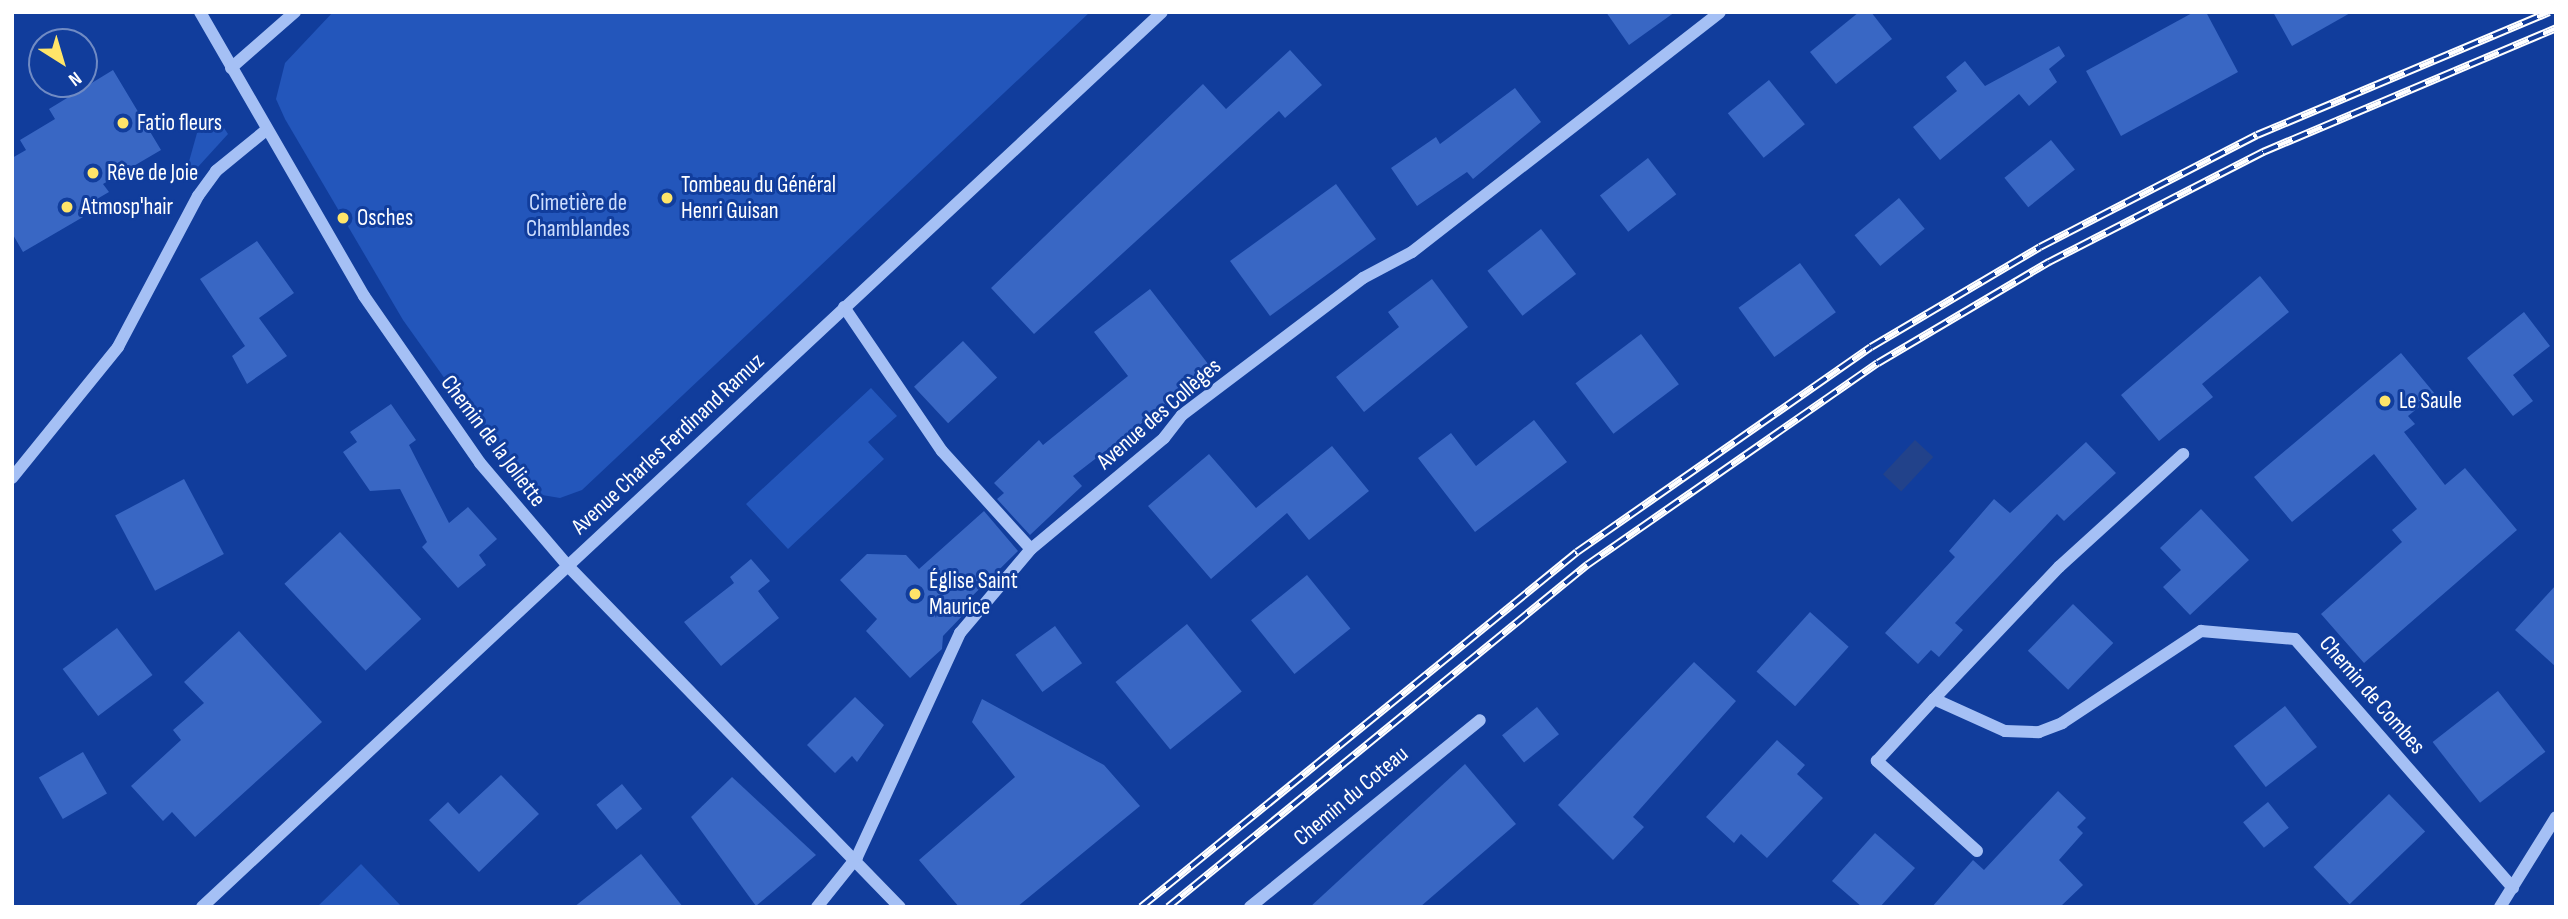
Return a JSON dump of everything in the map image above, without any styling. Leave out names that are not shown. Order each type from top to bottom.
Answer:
[{"type":"street","name":"Chemin de la Joliette","points":[[200,12],[265,131],[431,396],[568,566],[857,857]]},
{"type":"street","points":[[231,68],[295,12]]},
{"type":"street","name":"Avenue Charles Ferdinand Ramuz","points":[[202,907],[1163,12]]},
{"type":"street","name":"Avenue des Collèges","points":[[817,907],[857,857],[960,633],[1031,549],[1164,438],[1182,415],[1363,278],[1412,252],[1720,12]]},
{"type":"street","points":[[12,478],[118,347],[198,196],[216,171],[265,131]]},
{"type":"street","points":[[844,307],[942,452],[1031,549]]},
{"type":"street","points":[[1977,851],[1877,761],[2059,567],[2183,454]]},
{"type":"street","name":"Chemin de Combes","points":[[1934,699],[2006,731],[2039,732],[2062,723],[2201,631],[2295,639],[2513,888]]},
{"type":"street","name":"Chemin du Coteau","points":[[1250,907],[1480,720]]},
{"type":"street","points":[[2500,907],[2556,817]]},
{"type":"street","points":[[857,857],[900,907]]},
{"type":"green space","name":"Cimetière de Chamblandes","points":[[333,12],[1090,12],[582,490],[560,498],[536,494],[517,479],[403,320],[285,119],[276,99],[285,63]]},
{"type":"green space","points":[[224,128],[228,134],[197,168],[188,165],[197,133]]},
{"type":"green space","points":[[871,388],[897,416],[868,442],[884,459],[788,549],[746,504]]},
{"type":"green space","points":[[361,864],[402,907],[317,907]]},
{"type":"shaded area","points":[[1915,440],[1933,457],[1901,491],[1883,474]]},
{"type":"building","points":[[1606,12],[1675,12],[1629,45]]},
{"type":"building","points":[[1859,12],[1871,12],[1892,39],[1836,84],[1810,52]]},
{"type":"building","points":[[2194,12],[2206,12],[2238,72],[2121,136],[2086,71]]},
{"type":"building","points":[[2273,12],[2352,12],[2292,46]]},
{"type":"building","points":[[2059,46],[2065,56],[2049,69],[2057,82],[2029,106],[2019,94],[1940,160],[1913,127],[1957,91],[1946,77],[1965,61],[1985,86]]},
{"type":"building","points":[[1290,50],[1322,85],[1285,118],[1279,111],[1034,334],[991,288],[1203,84],[1226,109]]},
{"type":"building","points":[[113,70],[161,150],[103,184],[109,192],[78,210],[83,217],[23,252],[12,233],[12,158],[26,150],[20,140],[55,119],[49,109],[67,98],[98,98],[98,79]]},
{"type":"building","points":[[1769,80],[1805,124],[1764,158],[1728,113]]},
{"type":"building","points":[[1515,88],[1541,122],[1473,179],[1467,172],[1417,206],[1391,168],[1436,137],[1440,144]]},
{"type":"building","points":[[2051,140],[2075,170],[2028,207],[2004,178]]},
{"type":"building","points":[[1648,158],[1676,194],[1628,232],[1600,196]]},
{"type":"building","points":[[1336,184],[1376,239],[1270,316],[1230,261]]},
{"type":"building","points":[[1899,198],[1925,229],[1880,266],[1855,235]]},
{"type":"building","points":[[1541,229],[1576,274],[1523,316],[1487,271]]},
{"type":"building","points":[[257,241],[294,293],[259,318],[287,356],[247,384],[232,356],[245,346],[200,279]]},
{"type":"building","points":[[1800,263],[1836,312],[1774,357],[1739,308]]},
{"type":"building","points":[[2260,276],[2289,312],[2202,384],[2213,397],[2159,441],[2121,395]]},
{"type":"building","points":[[1432,279],[1468,327],[1364,412],[1336,377],[1399,327],[1388,312]]},
{"type":"building","points":[[1150,289],[1212,369],[1073,476],[1082,486],[1030,535],[997,499],[1004,493],[994,483],[1039,440],[1043,445],[1128,376],[1094,332]]},
{"type":"building","points":[[2524,312],[2550,346],[2513,375],[2533,401],[2513,416],[2467,358]]},
{"type":"building","points":[[1641,334],[1679,384],[1613,434],[1576,383]]},
{"type":"building","points":[[963,341],[997,378],[948,423],[914,387]]},
{"type":"building","points":[[2401,353],[2435,394],[2408,416],[2415,424],[2404,432],[2445,485],[2465,468],[2517,530],[2364,663],[2321,614],[2402,542],[2392,530],[2417,509],[2374,454],[2292,522],[2254,477]]},
{"type":"building","points":[[391,404],[416,440],[409,445],[449,523],[468,507],[497,539],[479,555],[486,565],[458,588],[422,547],[427,542],[400,489],[370,491],[343,452],[357,442],[350,432]]},
{"type":"building","points":[[1534,420],[1567,462],[1475,532],[1418,458],[1451,433],[1476,466]]},
{"type":"building","points":[[2086,442],[2116,473],[2064,521],[2057,514],[1955,623],[1963,630],[1939,657],[1931,650],[1918,664],[1885,633],[1955,557],[1949,551],[1994,499],[2010,513]]},
{"type":"building","points":[[1332,446],[1369,491],[1309,540],[1287,513],[1211,579],[1148,506],[1209,454],[1256,508]]},
{"type":"building","points":[[184,479],[224,554],[155,591],[115,516]]},
{"type":"building","points":[[2201,509],[2249,560],[2190,615],[2163,587],[2181,570],[2160,548]]},
{"type":"building","name":"Église Saint Maurice","points":[[984,511],[1018,551],[960,608],[965,613],[943,636],[942,649],[910,678],[866,631],[877,619],[840,580],[867,554],[906,555],[919,569]]},
{"type":"building","points":[[340,532],[421,619],[366,671],[284,584]]},
{"type":"building","points":[[751,559],[770,581],[758,591],[779,618],[721,666],[684,622],[734,583],[730,577]]},
{"type":"building","points":[[1307,575],[1350,629],[1294,674],[1251,620]]},
{"type":"building","points":[[2556,585],[2556,667],[2515,630]]},
{"type":"building","points":[[2073,604],[2113,643],[2068,690],[2028,651]]},
{"type":"building","points":[[1810,612],[1849,647],[1795,706],[1756,671]]},
{"type":"building","points":[[1187,624],[1242,692],[1170,750],[1116,682]]},
{"type":"building","points":[[1055,626],[1082,663],[1042,692],[1015,655]]},
{"type":"building","points":[[117,628],[153,675],[98,716],[63,669]]},
{"type":"building","points":[[239,631],[322,722],[195,837],[172,812],[163,821],[131,786],[181,740],[173,730],[204,703],[184,682]]},
{"type":"building","points":[[1694,662],[1736,701],[1633,817],[1644,827],[1613,860],[1558,805]]},
{"type":"building","points":[[2498,691],[2545,752],[2480,803],[2433,742]]},
{"type":"building","points":[[855,697],[884,725],[857,762],[852,756],[835,773],[807,745]]},
{"type":"building","points":[[982,699],[1104,765],[1140,806],[1017,907],[959,907],[919,860],[1015,777],[972,722]]},
{"type":"building","points":[[2285,706],[2317,747],[2266,787],[2234,746]]},
{"type":"building","points":[[1537,707],[1559,734],[1524,763],[1502,735]]},
{"type":"building","points":[[1777,740],[1805,765],[1797,774],[1823,798],[1767,858],[1741,834],[1734,843],[1706,817]]},
{"type":"building","points":[[83,752],[107,794],[63,819],[39,778]]},
{"type":"building","points":[[1465,764],[1516,824],[1420,907],[1310,907]]},
{"type":"building","points":[[501,775],[539,814],[479,872],[429,820],[448,802],[459,814]]},
{"type":"building","points":[[732,777],[816,855],[756,906],[691,817]]},
{"type":"building","points":[[622,784],[642,809],[616,830],[596,805]]},
{"type":"building","points":[[2058,791],[2086,818],[2077,827],[2083,833],[2059,860],[2083,885],[2060,907],[1932,907],[1973,860],[1984,870]]},
{"type":"building","points":[[2389,794],[2425,831],[2350,904],[2313,867]]},
{"type":"building","points":[[2268,802],[2289,828],[2264,848],[2243,822]]},
{"type":"building","points":[[1875,833],[1915,868],[1880,907],[1862,907],[1832,881]]},
{"type":"building","points":[[641,854],[683,907],[574,907]]},
{"type":"railway","points":[[1141,907],[1577,552],[1871,347],[2040,247],[2257,135],[2549,12]]},
{"type":"railway","points":[[1168,907],[1587,565],[1878,363],[2049,262],[2263,152],[2556,28]]},
{"type":"place","name":"Fatio fleurs","points":[[123,123]]},
{"type":"place","name":"Rêve de Joie","points":[[93,173]]},
{"type":"place","name":"Tombeau du Général Henri Guisan","points":[[667,198]]},
{"type":"place","name":"Atmosp'hair","points":[[67,207]]},
{"type":"place","name":"Osches","points":[[343,218]]},
{"type":"place","name":"Le Saule","points":[[2385,401]]},
{"type":"place","name":"Église Saint Maurice","points":[[915,594]]}]
